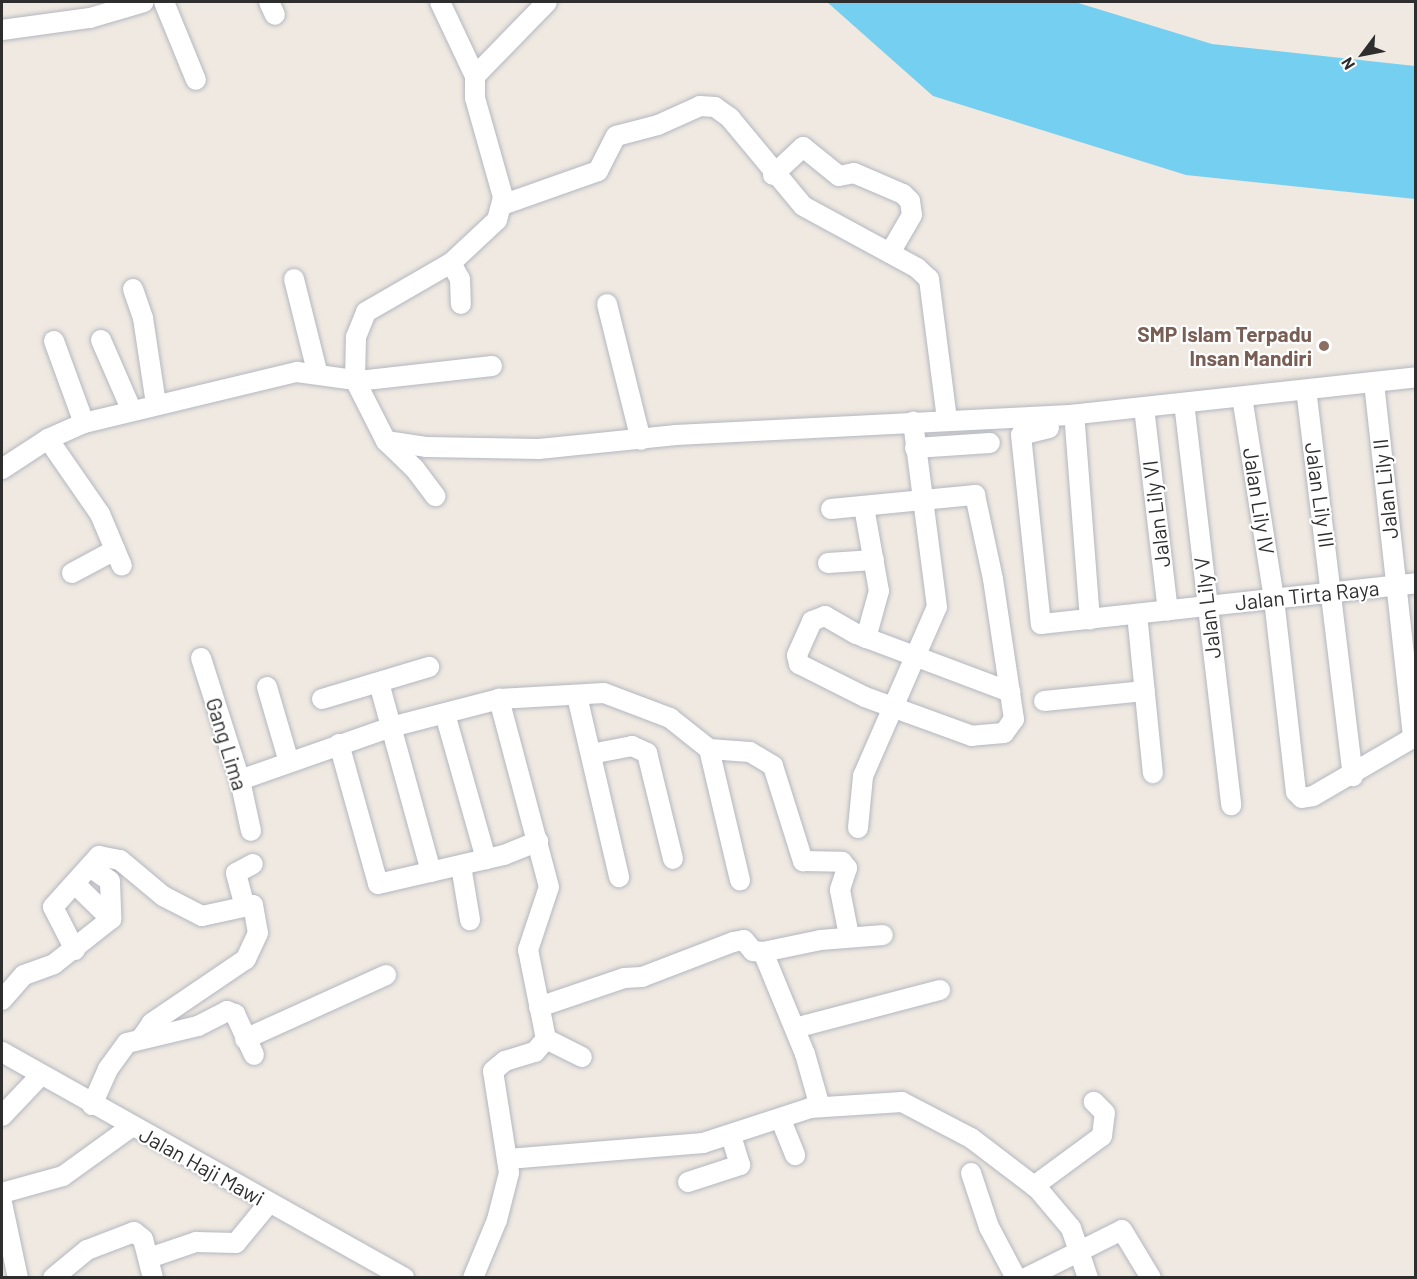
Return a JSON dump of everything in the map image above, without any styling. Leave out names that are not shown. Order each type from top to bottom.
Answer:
[{"type":"street","points":[[2,30],[90,18],[144,2]]},
{"type":"street","points":[[164,2],[196,80]]},
{"type":"street","points":[[440,2],[475,76],[475,98],[502,205]]},
{"type":"street","points":[[475,76],[547,2]]},
{"type":"street","points":[[435,496],[415,469],[386,441],[355,380],[360,319],[451,263],[488,231],[502,205],[564,179],[592,174],[605,163],[608,145],[616,136],[658,125],[700,106],[723,111],[789,195],[822,219],[890,253],[929,279],[947,420]]},
{"type":"street","points":[[773,175],[803,147],[839,176],[854,173],[903,194],[910,201],[912,215],[890,253]]},
{"type":"street","points":[[451,263],[460,279],[461,304]]},
{"type":"street","points":[[294,279],[317,371]]},
{"type":"street","points":[[133,289],[142,318],[156,404]]},
{"type":"street","points":[[607,304],[641,440]]},
{"type":"street","points":[[102,340],[131,409]]},
{"type":"street","points":[[54,341],[84,423]]},
{"type":"street","points":[[2,469],[48,439],[84,423],[131,409],[297,372],[317,371],[355,380],[492,366]]},
{"type":"street","points":[[386,441],[426,447],[539,449],[913,422],[1069,415],[1416,377]]},
{"type":"street","points":[[1090,619],[1075,425],[1244,403],[1416,387]]},
{"type":"street","name":"Jalan Lily II","points":[[1375,392],[1395,586],[1414,737]]},
{"type":"street","name":"Jalan Lily III","points":[[1307,397],[1333,593],[1353,776]]},
{"type":"street","name":"Jalan Lily IV","points":[[1244,403],[1274,599],[1296,792],[1307,798],[1353,776]]},
{"type":"street","name":"Jalan Lily V","points":[[1185,411],[1206,606],[1232,806]]},
{"type":"street","name":"Jalan Lily VI","points":[[1144,416],[1168,611]]},
{"type":"street","points":[[858,828],[863,776],[937,607],[921,500],[913,422]]},
{"type":"street","name":"Jalan Tirta Raya","points":[[1075,425],[1021,435],[1037,618],[1044,625],[1416,584]]},
{"type":"street","points":[[48,439],[90,496],[119,558],[72,573]]},
{"type":"street","points":[[915,448],[990,444]]},
{"type":"street","points":[[831,509],[864,507],[970,492],[978,500],[1010,692],[1011,727],[985,738],[894,708],[805,669],[796,660],[812,621],[820,616],[866,638],[1010,692]]},
{"type":"street","points":[[864,507],[874,560],[878,599],[866,638]]},
{"type":"street","points":[[828,563],[874,560]]},
{"type":"street","points":[[1137,614],[1153,773]]},
{"type":"street","name":"Gang Lima","points":[[201,658],[240,780],[251,831]]},
{"type":"street","points":[[322,699],[429,667]]},
{"type":"street","points":[[379,683],[431,872]]},
{"type":"street","points":[[267,687],[289,762]]},
{"type":"street","points":[[1044,701],[1145,691]]},
{"type":"street","points":[[240,780],[391,727],[499,699],[604,693],[645,706],[670,718],[709,749],[750,752],[779,773],[803,861],[842,862],[847,868],[840,890],[849,936]]},
{"type":"street","points":[[577,696],[619,877]]},
{"type":"street","points":[[499,699],[517,781],[538,842],[549,887],[528,950],[546,1039]]},
{"type":"street","points":[[445,714],[486,859]]},
{"type":"street","points":[[1353,776],[1414,737]]},
{"type":"street","points":[[339,744],[378,884],[461,866],[538,842]]},
{"type":"street","points":[[591,754],[632,746],[647,753],[655,771],[673,859]]},
{"type":"street","points":[[709,749],[740,880]]},
{"type":"street","points":[[75,950],[53,911],[55,903],[75,884],[96,857],[110,856],[163,896],[202,916],[253,905],[258,933],[252,952],[234,970],[152,1023],[141,1039]]},
{"type":"street","points":[[245,907],[236,873],[253,864]]},
{"type":"street","points":[[461,866],[470,920]]},
{"type":"street","points":[[90,867],[110,880],[111,919]]},
{"type":"street","points":[[75,884],[111,919]]},
{"type":"street","points":[[2,1000],[24,975],[54,964],[75,950],[111,919]]},
{"type":"street","points":[[539,1007],[624,978],[642,977],[733,942],[744,940],[753,951],[763,952],[849,936],[883,935]]},
{"type":"street","points":[[763,952],[795,1028],[820,1107]]},
{"type":"street","points":[[92,1104],[116,1058],[128,1043],[198,1026],[231,1011],[249,1047],[386,975]]},
{"type":"street","points":[[795,1028],[940,990]]},
{"type":"street","points":[[546,1039],[582,1057]]},
{"type":"street","points":[[473,1278],[504,1198],[508,1159],[493,1071],[505,1061],[535,1052],[546,1039]]},
{"type":"street","name":"Jalan Haji Mawi","points":[[2,1052],[131,1127],[404,1278]]},
{"type":"street","points":[[2,1116],[41,1075]]},
{"type":"street","points":[[508,1159],[675,1146],[731,1135],[820,1107],[893,1101],[912,1105],[978,1143],[1034,1186],[1068,1222],[1081,1252],[1088,1278]]},
{"type":"street","points":[[1034,1186],[1102,1136],[1105,1113],[1094,1102]]},
{"type":"street","points":[[781,1120],[795,1155]]},
{"type":"street","points":[[2,1192],[63,1176],[131,1127]]},
{"type":"street","points":[[688,1182],[740,1166],[731,1135]]},
{"type":"street","points":[[971,1173],[990,1227],[1016,1278]]},
{"type":"street","points":[[2,1203],[18,1278]]},
{"type":"street","points":[[149,1258],[196,1242],[236,1243],[269,1203]]},
{"type":"street","points":[[1026,1278],[1122,1230],[1151,1278]]},
{"type":"street","points":[[53,1278],[87,1250],[130,1232],[140,1235],[149,1258],[153,1278]]},
{"type":"water","points":[[827,2],[1075,2],[1212,44],[1415,66],[1415,199],[1186,175],[933,96]]},
{"type":"place","name":"SMP Islam Terpadu Insan Mandiri","points":[[1324,346]]}]
